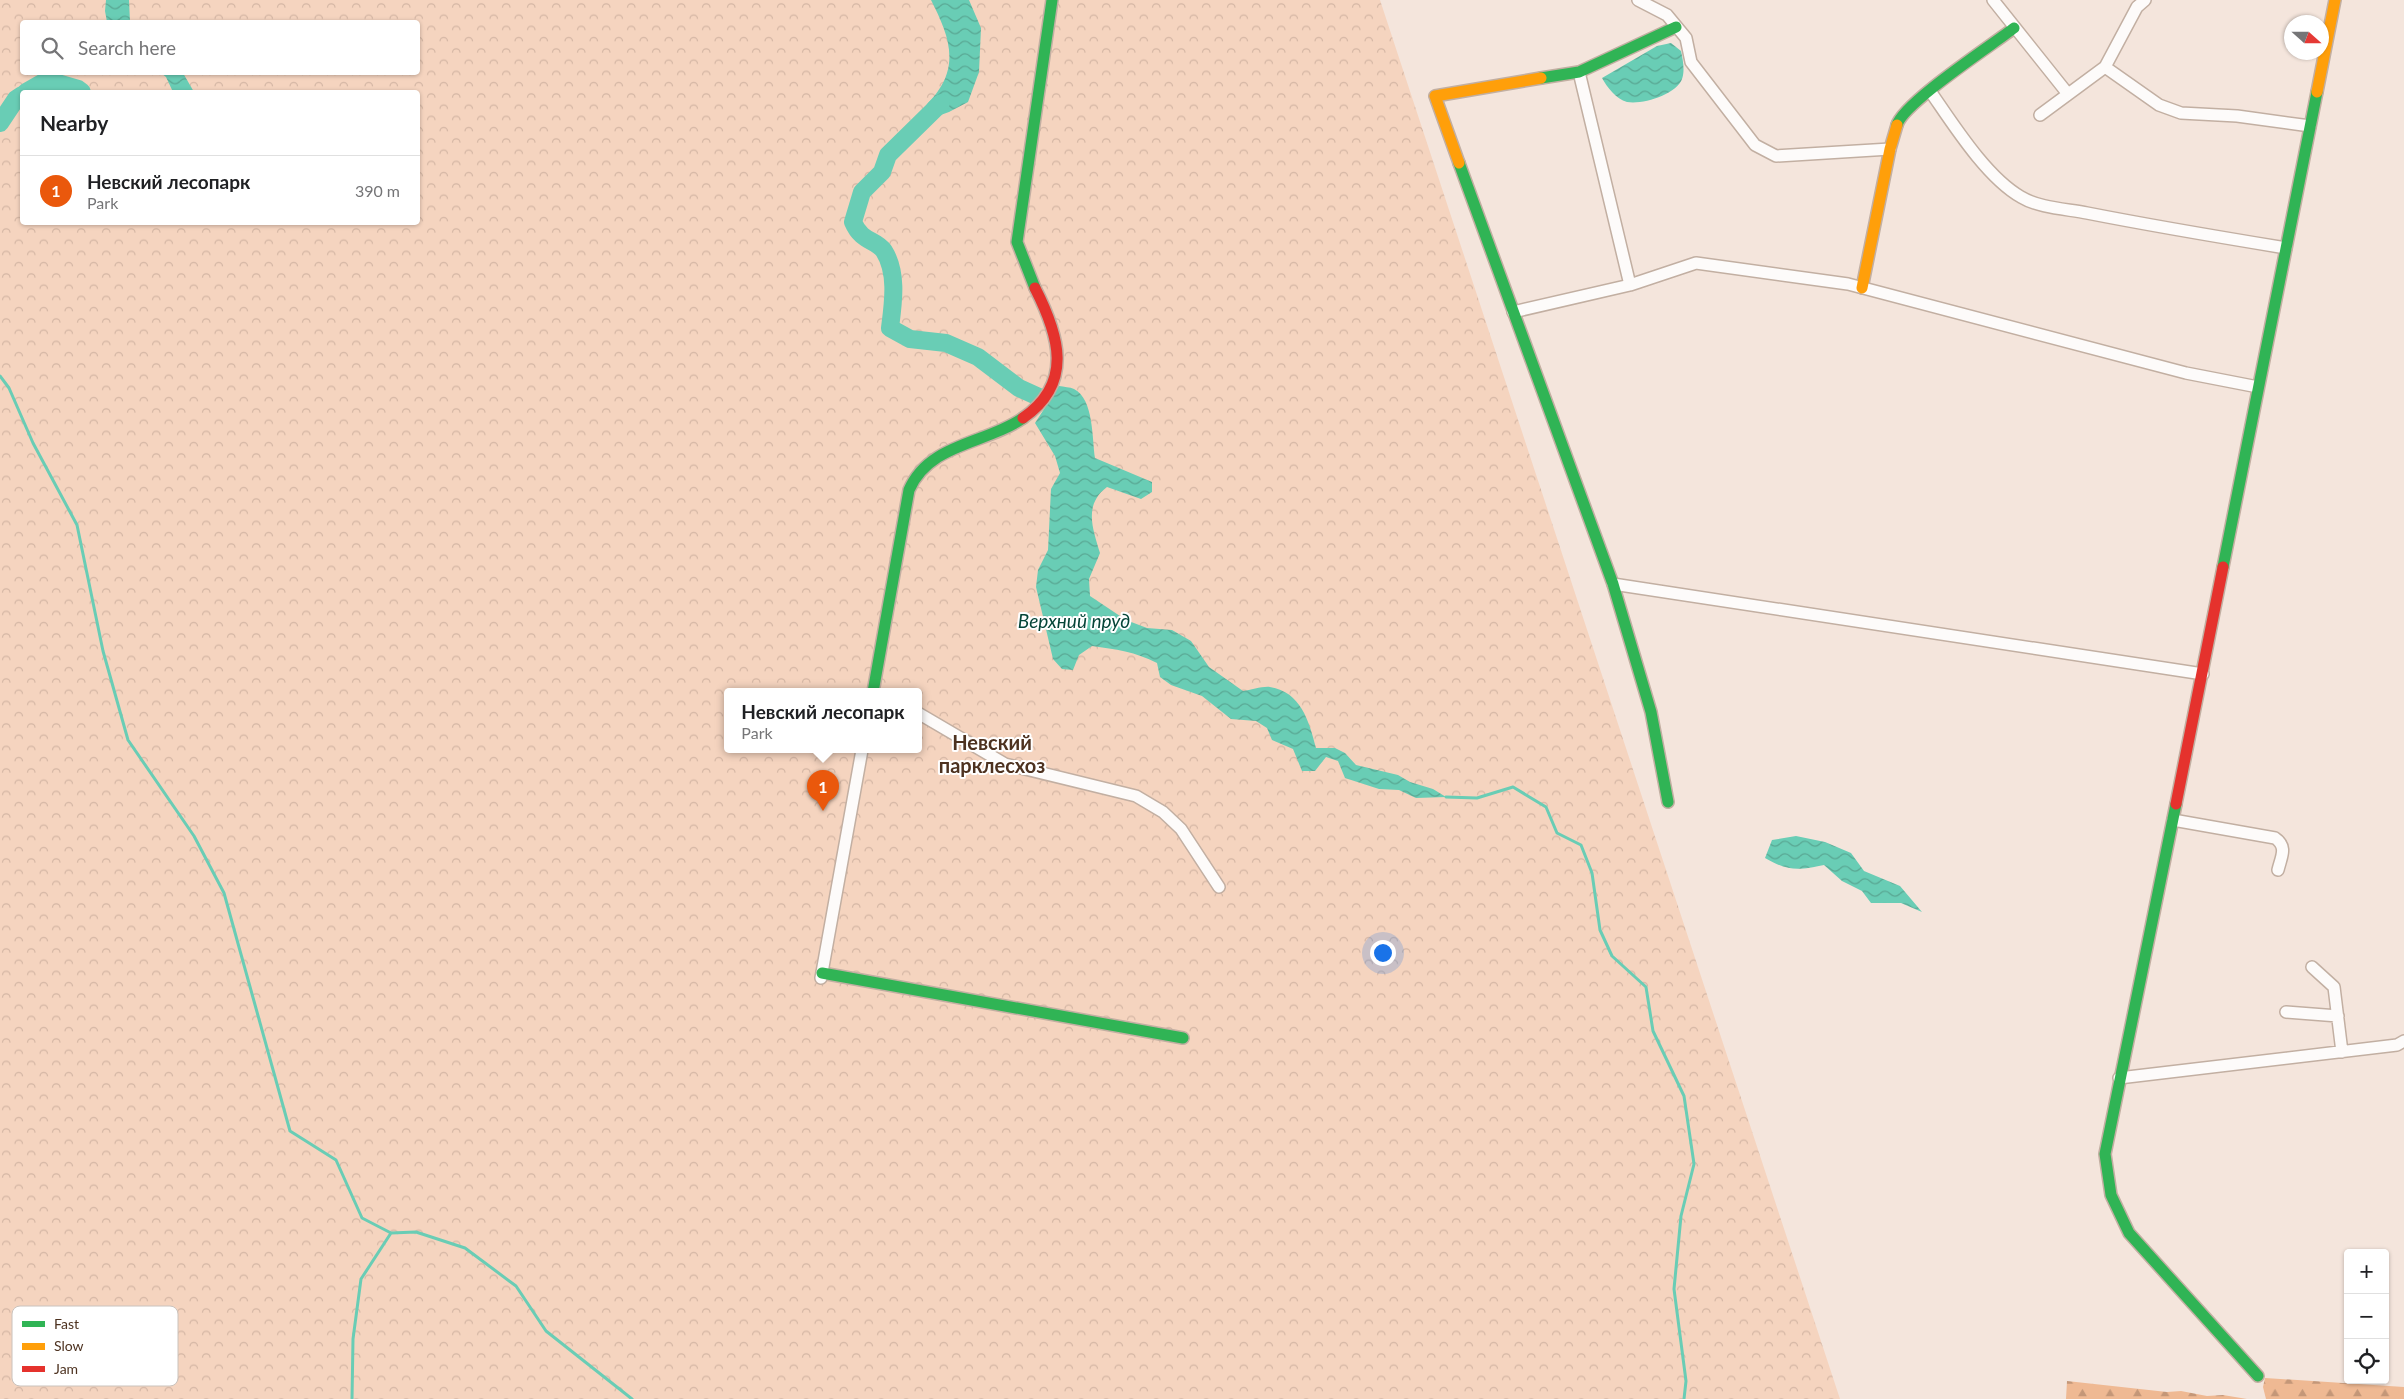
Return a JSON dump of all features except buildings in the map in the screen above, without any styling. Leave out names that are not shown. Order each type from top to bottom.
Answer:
[{"type":"street","points":[[873,688],[908,490],[918,471],[935,458],[1018,424],[1033,413],[1055,383],[1058,356],[1055,331],[1022,261],[1018,242],[1052,0]]},
{"type":"street","points":[[1638,0],[1668,14],[1686,38],[1692,62],[1755,145],[1776,156],[1890,149]]},
{"type":"street","points":[[1992,0],[2068,94]]},
{"type":"street","points":[[2258,1376],[2129,1233],[2116,1211],[2106,1184],[2105,1154],[2203,674],[2335,0]]},
{"type":"street","points":[[2040,115],[2104,67],[2138,2]]},
{"type":"street","points":[[1668,802],[1651,712],[1613,584],[1435,96],[1579,72],[1676,27]]},
{"type":"street","points":[[1862,288],[1890,149],[1899,118],[1930,91],[2014,28]]},
{"type":"street","points":[[2104,67],[2159,105],[2181,113],[2237,116],[2310,126]]},
{"type":"street","points":[[1579,72],[1630,285]]},
{"type":"street","points":[[1930,91],[1967,143],[2005,185],[2022,198],[2042,204],[2143,224],[2286,248]]},
{"type":"street","points":[[1513,312],[1630,285],[1696,263],[1862,288],[2186,373],[2258,387]]},
{"type":"street","points":[[1613,584],[2203,674]]},
{"type":"street","points":[[922,715],[1005,764],[1136,796],[1163,812],[1181,829],[1219,887]]},
{"type":"street","points":[[861,753],[822,975],[1183,1038]]},
{"type":"street","points":[[2172,820],[2275,838],[2282,842],[2284,848],[2278,870]]},
{"type":"street","points":[[2312,966],[2334,987],[2342,1052]]},
{"type":"street","points":[[2286,1012],[2338,1016]]},
{"type":"street","points":[[2119,1078],[2397,1045],[2404,1041]]},
{"type":"green space","points":[[0,0],[1380,0],[1840,1399],[0,1399]]},
{"type":"green space","points":[[2265,1378],[2404,1387],[2404,1399],[2266,1399],[2263,1387]]},
{"type":"green space","points":[[2067,1381],[2167,1392],[2181,1391],[2207,1396],[2223,1395],[2247,1399],[2066,1399]]},
{"type":"water","points":[[106,0],[129,0],[130,20],[107,20]]},
{"type":"water","points":[[931,0],[969,0],[981,28],[979,72],[968,102],[949,112],[924,121],[926,106],[945,79],[949,56],[946,34]]},
{"type":"water","points":[[1671,43],[1681,51],[1683,73],[1679,84],[1667,94],[1642,102],[1627,102],[1609,89],[1602,78],[1657,46]]},
{"type":"water","points":[[164,75],[184,75],[193,90],[172,90]]},
{"type":"water","name":"Верхний пруд","points":[[1059,386],[1074,389],[1081,394],[1085,401],[1091,420],[1095,458],[1152,482],[1152,492],[1141,499],[1107,487],[1095,502],[1092,509],[1092,518],[1100,553],[1089,579],[1090,596],[1126,620],[1147,628],[1172,630],[1191,641],[1209,667],[1243,691],[1270,687],[1281,690],[1289,695],[1296,701],[1307,718],[1316,748],[1335,748],[1345,753],[1356,765],[1398,775],[1410,782],[1433,789],[1446,797],[1416,798],[1399,790],[1379,789],[1345,778],[1338,761],[1326,757],[1315,771],[1302,771],[1293,749],[1272,740],[1267,728],[1256,721],[1231,719],[1202,696],[1171,685],[1160,677],[1157,663],[1141,656],[1092,646],[1079,655],[1073,670],[1062,669],[1053,659],[1036,587],[1038,570],[1048,550],[1051,489],[1060,473],[1055,456],[1035,423]]},
{"type":"water","points":[[1796,836],[1825,842],[1851,853],[1864,871],[1900,886],[1922,912],[1901,903],[1871,903],[1862,891],[1842,881],[1824,865],[1794,869],[1773,863],[1765,858],[1772,840]]},
{"type":"waterway","points":[[30,90],[47,80],[79,90]]},
{"type":"waterway","points":[[0,123],[16,99],[20,96]]},
{"type":"waterway","points":[[941,103],[888,155],[882,172],[862,192],[853,222],[861,234],[881,247],[888,260],[893,279],[890,328],[910,339],[946,343],[978,357],[1019,388],[1041,398]]},
{"type":"waterway","points":[[0,376],[9,388],[33,443],[77,525],[103,651],[128,740],[194,836],[224,893],[290,1131],[336,1160],[362,1218],[391,1233],[416,1232],[465,1248],[516,1286],[546,1331],[632,1399]]},
{"type":"waterway","points":[[1446,797],[1477,798],[1513,787],[1546,807],[1557,833],[1581,845],[1592,873],[1600,930],[1612,956],[1646,987],[1653,1031],[1684,1096],[1694,1164],[1681,1216],[1674,1289],[1686,1381],[1684,1399]]},
{"type":"waterway","points":[[352,1399],[353,1339],[361,1279],[391,1233]]},
{"type":"traffic: fast","points":[[1035,288],[1017,242],[1052,0]]},
{"type":"traffic: fast","points":[[1541,78],[1579,72],[1676,27]]},
{"type":"traffic: fast","points":[[1897,125],[1903,115],[1931,89],[2014,28]]},
{"type":"traffic: fast","points":[[2223,567],[2317,92]]},
{"type":"traffic: fast","points":[[1459,163],[1613,584],[1651,712],[1668,802]]},
{"type":"traffic: fast","points":[[874,688],[909,490],[918,474],[944,453],[1008,427],[1023,418]]},
{"type":"traffic: fast","points":[[2176,804],[2105,1154],[2111,1195],[2129,1233],[2258,1376]]},
{"type":"traffic: fast","points":[[822,973],[1183,1038]]},
{"type":"traffic: slow","points":[[2317,92],[2335,0]]},
{"type":"traffic: slow","points":[[1459,163],[1435,96],[1541,78]]},
{"type":"traffic: slow","points":[[1862,288],[1890,149],[1897,125]]},
{"type":"traffic: jam","points":[[1023,418],[1039,404],[1050,390],[1056,374],[1055,341],[1050,323],[1035,288]]},
{"type":"traffic: jam","points":[[2176,804],[2223,567]]},
{"type":"place","name":"Невский лесопарк","points":[[823,811]]},
{"type":"district","name":"Невский парклесхоз","points":[[992,754]]}]
